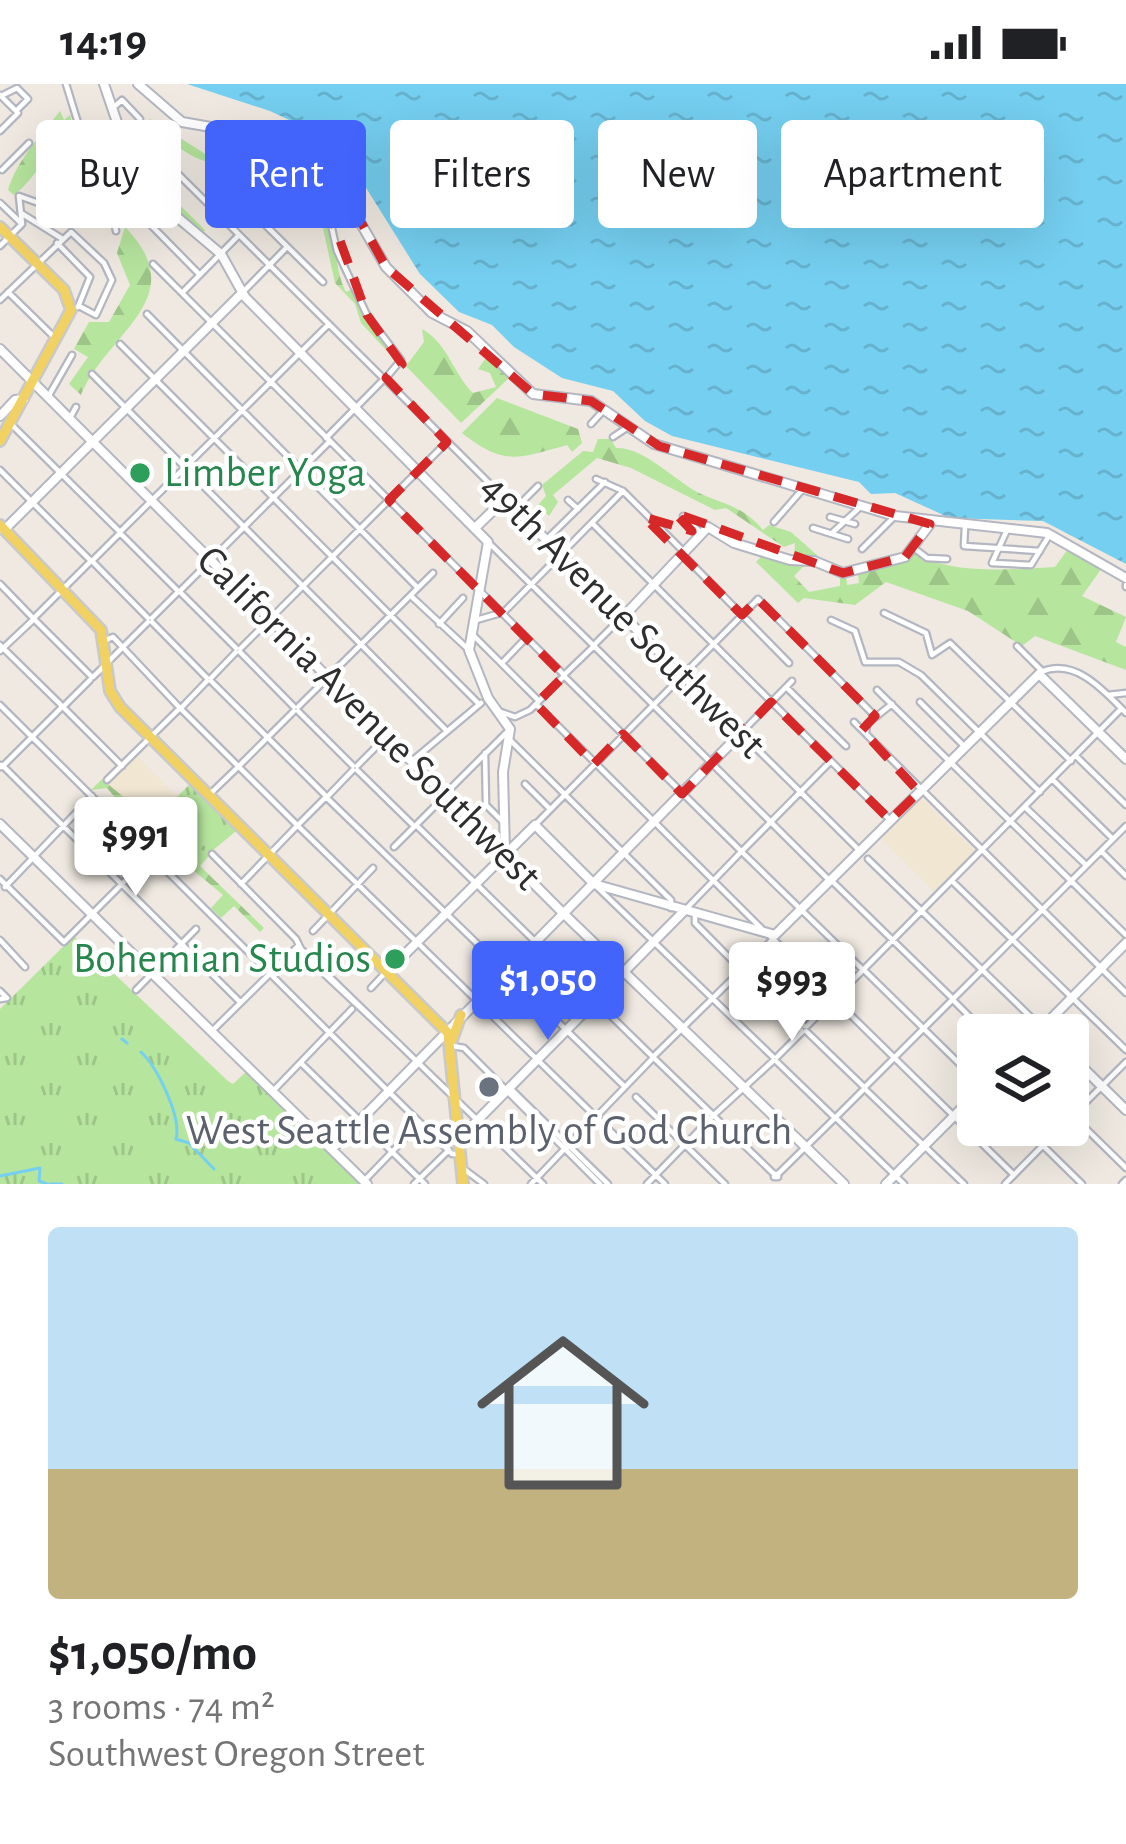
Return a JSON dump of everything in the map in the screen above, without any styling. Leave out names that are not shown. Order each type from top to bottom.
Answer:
[{"type":"main road","points":[[0,227],[66,293],[70,316],[24,399],[3,417],[0,441]]},
{"type":"main road","points":[[1,530],[106,640],[110,692],[150,738],[450,1039]]},
{"type":"main road","points":[[461,1016],[450,1039],[459,1139],[454,1152],[463,1184]]},
{"type":"street","points":[[66,84],[77,120]]},
{"type":"street","points":[[104,84],[114,120]]},
{"type":"street","points":[[138,84],[182,122],[205,126]]},
{"type":"street","points":[[0,131],[17,112],[28,99],[14,85],[1,96],[17,112]]},
{"type":"street","points":[[111,110],[122,100],[140,119]]},
{"type":"street","points":[[2,170],[29,143]]},
{"type":"street","name":"49th Avenue Southwest","points":[[181,177],[205,201]]},
{"type":"street","points":[[22,224],[18,197],[36,200]]},
{"type":"street","points":[[0,203],[22,224]]},
{"type":"street","points":[[21,213],[59,241],[90,278],[70,316]]},
{"type":"street","points":[[181,221],[221,254],[242,293],[300,353],[968,1014]]},
{"type":"street","points":[[0,246],[22,224]]},
{"type":"street","points":[[115,228],[116,232]]},
{"type":"street","points":[[154,228],[200,275]]},
{"type":"street","name":"49th Avenue Southwest","points":[[232,228],[1024,1014]]},
{"type":"street","points":[[270,228],[323,282]]},
{"type":"street","points":[[240,1002],[2,766],[301,470],[401,364],[367,315],[332,228]]},
{"type":"street","points":[[364,228],[386,268],[430,311],[471,334],[527,390],[606,408],[654,444],[895,516],[930,524],[1050,534],[1126,584]]},
{"type":"street","points":[[0,300],[70,232],[104,263],[111,277],[96,315],[79,306]]},
{"type":"street","points":[[182,293],[239,235]]},
{"type":"street","points":[[1,530],[287,247]]},
{"type":"street","points":[[153,264],[682,794],[957,1061]]},
{"type":"street","points":[[8,292],[58,341]]},
{"type":"street","points":[[147,314],[418,587]]},
{"type":"street","points":[[122,766],[1,648],[329,324]]},
{"type":"street","points":[[120,344],[390,615],[483,701],[515,717],[538,702],[681,551],[710,527],[734,543],[790,560],[814,560],[839,573],[902,558],[930,524]]},
{"type":"street","name":"California Avenue Southwest","points":[[0,350],[563,913],[844,1184]]},
{"type":"street","points":[[48,397],[72,356]]},
{"type":"street","points":[[92,374],[446,730]]},
{"type":"street","points":[[70,418],[76,407]]},
{"type":"street","points":[[591,424],[606,408]]},
{"type":"street","points":[[3,417],[355,768],[784,1184]]},
{"type":"street","points":[[613,437],[628,426]]},
{"type":"street","points":[[107,780],[447,442]]},
{"type":"street","points":[[0,470],[326,797],[625,1087]]},
{"type":"street","points":[[596,478],[623,491],[789,664]]},
{"type":"street","points":[[546,540],[604,482]]},
{"type":"street","points":[[515,509],[538,486]]},
{"type":"street","points":[[774,522],[803,489]]},
{"type":"street","points":[[473,621],[502,613],[623,491]]},
{"type":"street","points":[[475,529],[505,499]]},
{"type":"street","points":[[568,500],[578,509]]},
{"type":"street","points":[[832,533],[861,506]]},
{"type":"street","points":[[683,516],[700,532]]},
{"type":"street","points":[[862,549],[895,516]]},
{"type":"street","points":[[830,517],[855,524]]},
{"type":"street","points":[[592,523],[890,820]]},
{"type":"street","points":[[965,527],[964,546],[1040,551]]},
{"type":"street","points":[[813,528],[848,539]]},
{"type":"street","points":[[1007,530],[992,562],[1031,565],[1050,534]]},
{"type":"street","points":[[469,650],[488,542]]},
{"type":"street","points":[[913,548],[927,558],[947,559]]},
{"type":"street","points":[[209,796],[433,573]]},
{"type":"street","points":[[0,584],[110,692]]},
{"type":"street","points":[[410,596],[469,650],[487,679],[483,701],[412,761]]},
{"type":"street","points":[[439,624],[463,598]]},
{"type":"street","points":[[371,988],[758,599],[875,716]]},
{"type":"street","points":[[884,613],[926,633],[932,655],[950,643],[1126,806]]},
{"type":"street","points":[[831,620],[855,631],[865,662],[908,665],[1040,792]]},
{"type":"street","points":[[471,632],[653,823],[1015,1174]]},
{"type":"street","points":[[106,640],[113,638],[297,826],[665,1184]]},
{"type":"street","points":[[502,663],[526,638]]},
{"type":"street","points":[[1017,646],[1126,759]]},
{"type":"street","points":[[212,854],[300,948],[537,1182],[774,936],[830,880],[864,855],[890,820],[1044,671],[1086,675],[1124,711],[647,1184]]},
{"type":"street","points":[[461,1016],[792,681]]},
{"type":"street","points":[[786,687],[846,746]]},
{"type":"street","points":[[877,690],[1071,881],[1126,942],[1058,1014]]},
{"type":"street","points":[[1108,695],[1126,693]]},
{"type":"street","points":[[920,702],[964,746]]},
{"type":"street","points":[[866,734],[875,716],[892,704]]},
{"type":"street","points":[[0,705],[454,1152],[420,1182],[301,1063]]},
{"type":"street","points":[[501,712],[510,734],[671,900],[670,908]]},
{"type":"street","points":[[854,722],[912,778],[919,792],[1126,993]]},
{"type":"street","points":[[445,794],[510,734]]},
{"type":"street","points":[[505,855],[503,772],[510,734]]},
{"type":"street","points":[[241,884],[387,736]]},
{"type":"street","points":[[485,753],[486,805],[504,823]]},
{"type":"street","points":[[459,1139],[831,761]]},
{"type":"street","points":[[1053,779],[1113,839]]},
{"type":"street","points":[[525,784],[550,809]]},
{"type":"street","points":[[92,796],[2,884],[64,942],[151,855]]},
{"type":"street","points":[[394,847],[434,807]]},
{"type":"street","points":[[1025,807],[1086,866]]},
{"type":"street","points":[[0,824],[366,1182],[420,1123]]},
{"type":"street","points":[[535,825],[904,1184]]},
{"type":"street","points":[[768,1184],[1126,826]]},
{"type":"street","points":[[1100,851],[1126,876]]},
{"type":"street","points":[[313,932],[374,868]]},
{"type":"street","points":[[952,880],[1126,1050]]},
{"type":"street","points":[[609,894],[774,936]]},
{"type":"street","points":[[695,915],[695,923],[964,1184]]},
{"type":"street","points":[[136,990],[196,928]]},
{"type":"street","points":[[0,940],[25,967]]},
{"type":"street","points":[[212,1031],[300,948]]},
{"type":"street","points":[[272,1091],[352,1009]]},
{"type":"street","points":[[332,1149],[416,1062],[450,1039],[604,1184]]},
{"type":"street","points":[[1089,1098],[1126,1062]]},
{"type":"street","points":[[1089,1073],[1126,1110]]},
{"type":"street","points":[[635,1097],[724,1184]]},
{"type":"street","points":[[886,1184],[957,1113]]},
{"type":"street","points":[[1089,1136],[1126,1168]]},
{"type":"street","points":[[1005,1184],[1042,1146]]},
{"type":"street","points":[[1044,1146],[1082,1184]]},
{"type":"street","points":[[462,1170],[484,1184]]},
{"type":"street","points":[[826,1184],[835,1175]]},
{"type":"highlighted area","points":[[297,157],[336,177],[386,267],[533,394],[591,401],[659,446],[930,524],[905,557],[843,573],[675,513],[692,531],[644,517],[742,615],[758,599],[875,716],[862,730],[919,792],[890,820],[771,702],[682,794],[623,734],[594,764],[536,704],[564,676],[389,500],[447,442],[386,378],[402,364],[367,315],[326,202]]},
{"type":"shaded area","points":[[137,756],[178,797],[150,824],[109,784]]},
{"type":"shaded area","points":[[919,796],[976,852],[936,893],[879,837]]},
{"type":"green space","points":[[181,139],[205,154],[205,161],[204,161],[183,150]]},
{"type":"green space","points":[[36,141],[36,171],[14,195],[8,190]]},
{"type":"green space","points":[[181,205],[205,230],[199,241],[181,228]]},
{"type":"green space","points":[[126,228],[144,252],[151,274],[149,294],[81,395],[69,384],[88,357],[74,349],[89,322],[109,322],[130,285],[117,253]]},
{"type":"green space","points":[[323,228],[332,228],[346,292],[353,289],[399,364],[361,323],[355,304],[335,283]]},
{"type":"green space","points":[[422,329],[438,342],[473,393],[496,387],[490,373],[478,369],[486,358],[509,378],[461,423],[406,366],[424,342]]},
{"type":"green space","points":[[497,398],[578,429],[582,443],[572,452],[567,445],[512,457],[489,451],[462,433]]},
{"type":"green space","points":[[598,439],[611,439],[616,448],[648,458],[699,493],[741,511],[763,530],[769,525],[791,532],[818,556],[794,557],[795,543],[784,547],[726,508],[715,510],[631,468],[597,458],[553,495],[558,502],[549,516],[538,505],[546,496],[542,485],[583,451],[593,452]]},
{"type":"green space","points":[[1068,549],[1102,568],[1082,596],[1126,617],[1116,642],[1126,647],[1126,670],[1035,636],[1022,646],[968,611],[886,582],[855,605],[804,598],[798,603],[756,562],[764,554],[806,564],[794,576],[809,592],[840,586],[840,575],[846,574],[847,585],[859,583],[858,572],[908,559],[915,552],[946,565],[1003,569],[1055,567]]},
{"type":"green space","points":[[102,779],[151,820],[166,809],[181,824],[186,840],[210,855],[200,866],[264,928],[260,932],[234,906],[221,918],[211,908],[223,895],[164,846],[156,854],[161,839],[142,829],[107,788],[91,790]]},
{"type":"green space","points":[[190,784],[236,831],[193,867],[150,824]]},
{"type":"green space","points":[[74,936],[228,1081],[233,1084],[247,1071],[359,1184],[0,1184],[0,1009]]},
{"type":"water","points":[[187,84],[1126,84],[1126,564],[1043,521],[950,518],[895,493],[871,494],[859,482],[672,436],[645,421],[613,391],[562,378],[514,347],[492,325],[459,312],[420,274],[391,228],[574,228],[574,120],[390,120],[390,226],[366,188],[366,120],[289,120]]},
{"type":"waterway","points":[[122,1039],[127,1043]]},
{"type":"waterway","points":[[141,1052],[167,1093],[176,1139],[189,1143],[214,1169]]},
{"type":"waterway","points":[[0,1176],[40,1168],[39,1181],[47,1184]]},
{"type":"waterway","points":[[50,1184],[62,1184]]},
{"type":"place","name":"Limber Yoga","points":[[140,473]]},
{"type":"place","name":"Bohemian Studios","points":[[395,959]]},
{"type":"place","name":"West Seattle Assembly of God Church","points":[[489,1087]]}]
